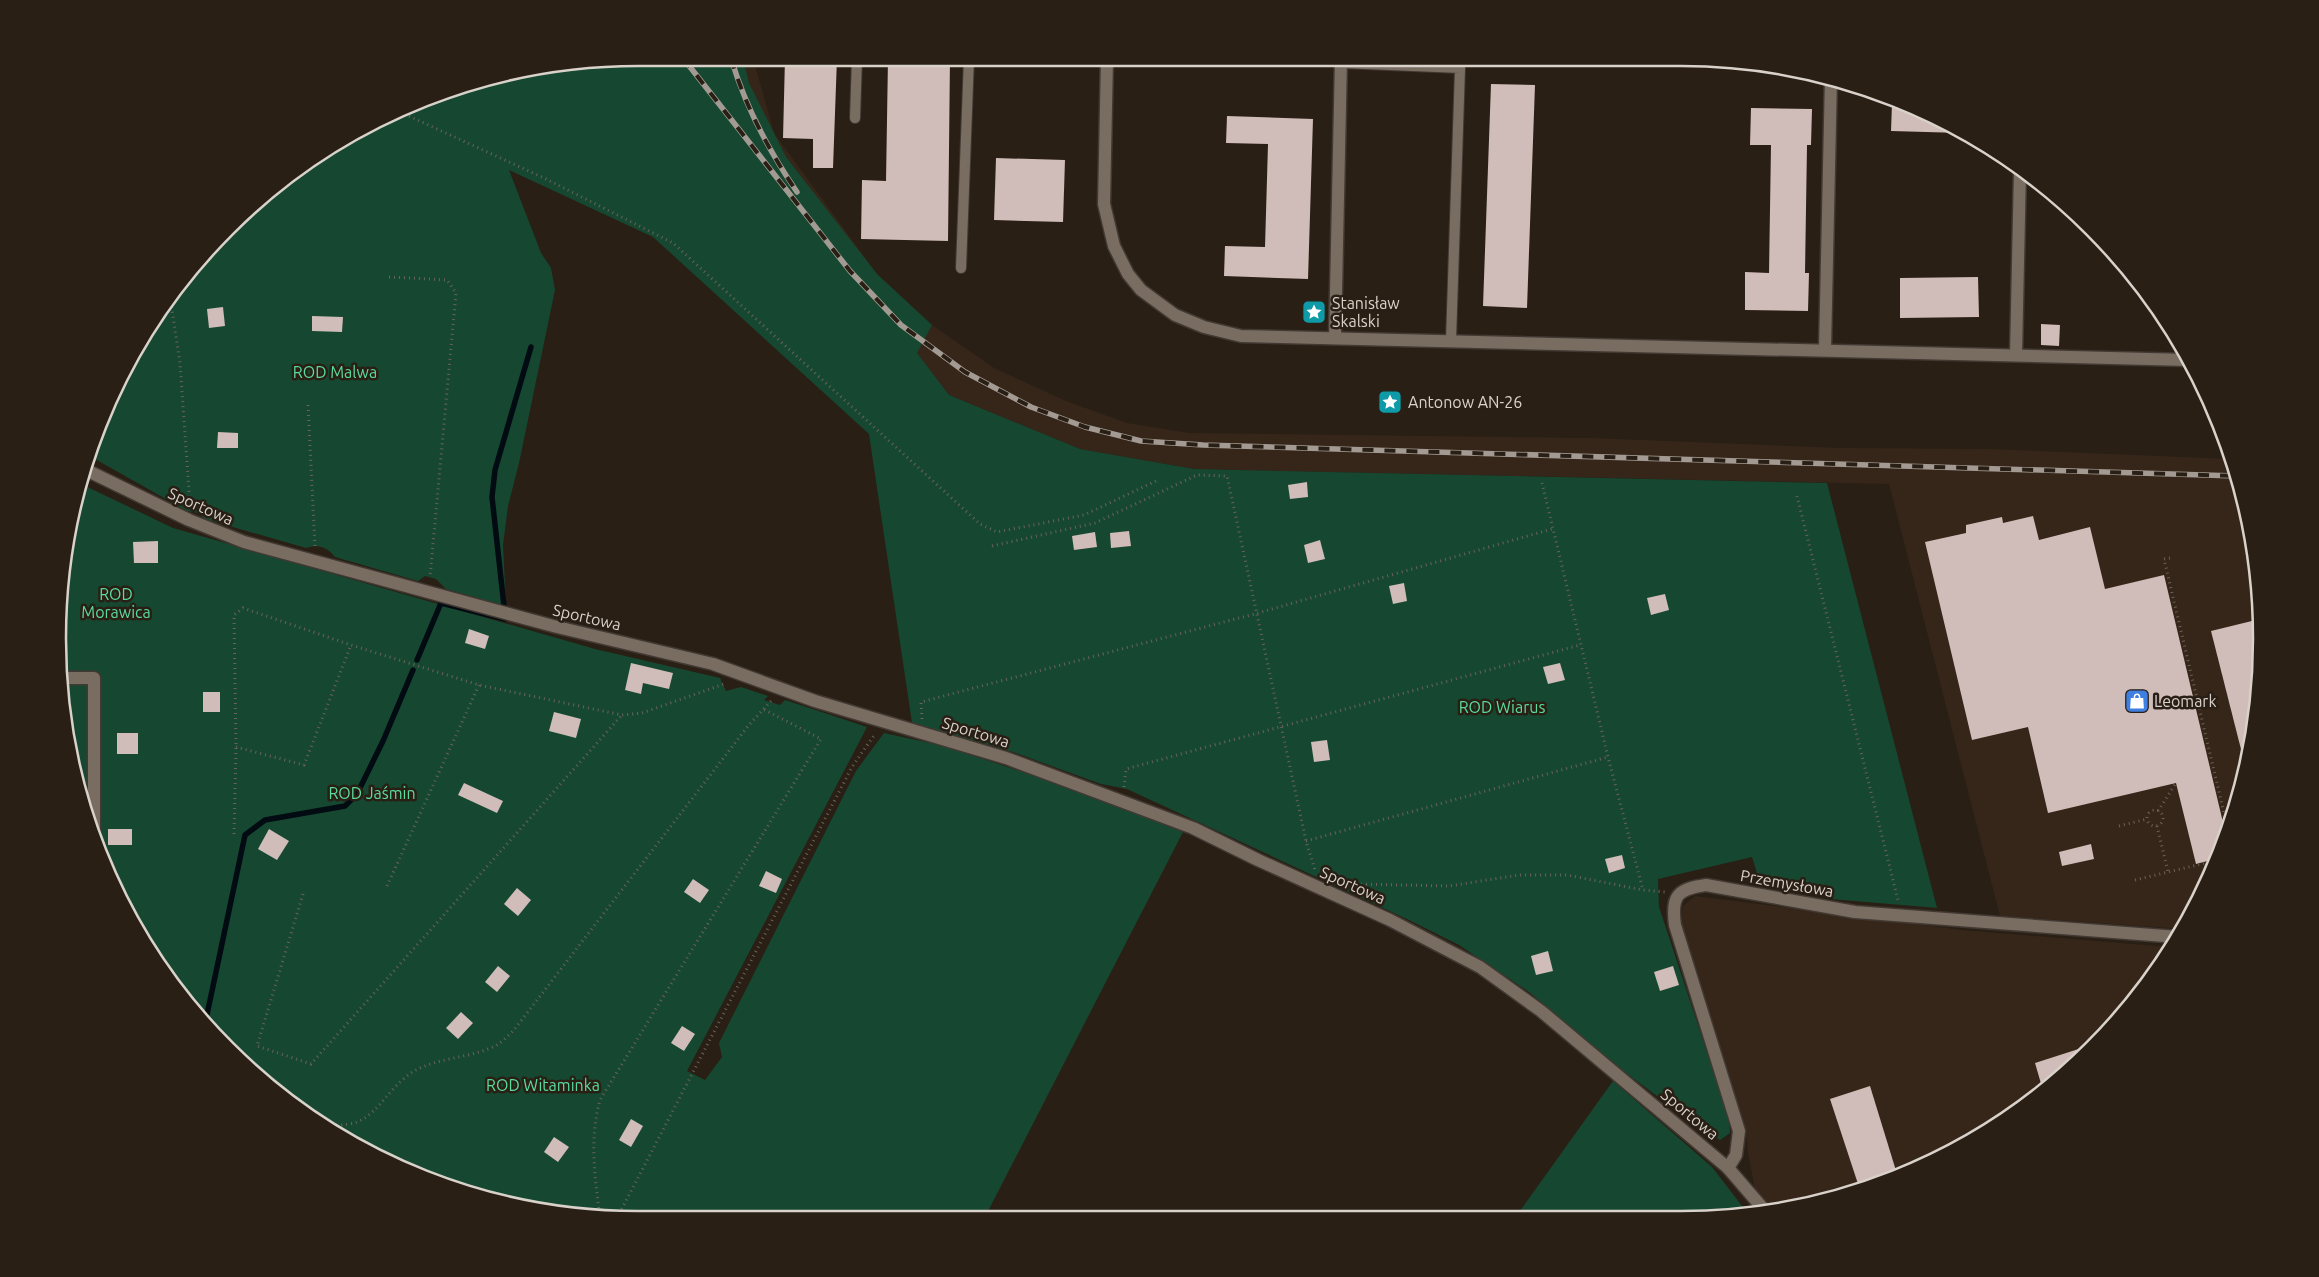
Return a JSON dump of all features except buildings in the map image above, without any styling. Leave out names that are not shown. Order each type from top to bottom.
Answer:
[{"type":"street","points":[[1107,66],[1104,204],[1114,246],[1128,274],[1141,290],[1175,315],[1204,327],[1241,336],[1825,349],[2180,360]]},
{"type":"street","points":[[1335,338],[1342,66]]},
{"type":"street","points":[[1825,349],[1831,87]]},
{"type":"street","points":[[2016,355],[2020,178]]},
{"type":"street","name":"Sportowa","points":[[92,472],[189,520],[244,542],[557,627],[713,664],[816,701],[1006,758],[1193,828],[1390,920],[1480,967],[1541,1011],[1728,1168],[1760,1205]]},
{"type":"street","points":[[67,678],[94,678],[94,812]]},
{"type":"street","name":"Przemysłowa","points":[[1728,1168],[1736,1154],[1739,1131],[1675,925],[1674,903],[1678,894],[1684,890],[1706,885],[1855,912],[2169,936]]},
{"type":"lane","points":[[855,118],[857,66]]},
{"type":"lane","points":[[961,268],[969,66]]},
{"type":"lane","points":[[1430,66],[1460,68],[1451,340]]},
{"type":"path","points":[[407,115],[544,178],[672,244],[980,524],[998,532],[1084,515],[1158,480]]},
{"type":"path","points":[[389,277],[447,280],[456,293],[430,577]]},
{"type":"path","points":[[172,309],[180,363],[190,512]]},
{"type":"path","points":[[308,405],[315,546]]},
{"type":"path","points":[[992,546],[1095,523],[1197,475],[1227,476],[1306,841],[1316,872],[1323,874]]},
{"type":"path","points":[[1542,483],[1580,645],[1643,890]]},
{"type":"path","points":[[1797,496],[1900,904]]},
{"type":"path","points":[[923,726],[921,702],[1258,613],[1552,529]]},
{"type":"path","points":[[2170,558],[2164,559],[2224,815]]},
{"type":"path","points":[[234,834],[236,747],[234,615],[243,608],[350,645],[478,685],[622,715],[642,713],[723,684]]},
{"type":"path","points":[[236,747],[304,765],[350,645]]},
{"type":"path","points":[[1123,788],[1126,769],[1580,645]]},
{"type":"path","points":[[387,886],[478,685]]},
{"type":"path","points":[[339,1126],[356,1124],[372,1113],[404,1078],[416,1070],[478,1053],[499,1044],[514,1030],[748,726],[770,702]]},
{"type":"path","points":[[599,1210],[592,1149],[594,1122],[600,1100],[822,739],[764,709]]},
{"type":"path","points":[[302,894],[257,1046],[311,1064],[622,715]]},
{"type":"path","points":[[621,1211],[852,767],[884,722]]},
{"type":"path","points":[[1306,841],[1608,757]]},
{"type":"path","points":[[2158,811],[2176,782]]},
{"type":"path","points":[[2156,826],[2150,824],[2148,819],[2150,812],[2158,811]]},
{"type":"path","points":[[2156,826],[2162,820],[2161,814],[2158,811]]},
{"type":"path","points":[[2119,826],[2148,819]]},
{"type":"path","points":[[2156,826],[2168,872]]},
{"type":"path","points":[[2135,880],[2207,863]]},
{"type":"path","points":[[1347,882],[1354,885],[1449,886],[1520,875],[1568,875],[1659,892]]},
{"type":"shaded area","points":[[716,66],[755,66],[774,133],[877,274],[932,325],[994,368],[1066,401],[1127,423],[1189,433],[1592,438],[1841,448],[1989,449],[2223,459],[2242,527],[2252,601],[2253,638],[2252,676],[2242,750],[2222,822],[2194,892],[2174,928],[2000,916],[1889,484],[1194,469],[1080,449],[949,395],[886,346]]},
{"type":"shaded area","points":[[1695,896],[1962,930],[2162,946],[2111,1016],[2085,1043],[2058,1069],[1998,1114],[1934,1152],[1899,1167],[1829,1191],[1764,1205],[1755,1189],[1746,1130],[1681,925],[1683,906]]},
{"type":"green space","name":"ROD Wiarus","points":[[745,66],[749,83],[786,157],[877,274],[932,325],[917,353],[949,395],[1080,449],[1194,469],[1827,483],[1937,908],[1831,899],[1831,889],[1800,882],[1794,892],[1774,885],[1761,886],[1752,857],[1658,879],[1659,907],[1729,1119],[1730,1133],[1720,1140],[1700,1128],[1626,1073],[1529,992],[1459,945],[1127,789],[1101,784],[1013,752],[912,723],[869,434],[653,237],[509,170],[541,253],[551,268],[555,290],[519,463],[508,506],[503,545],[506,606],[446,589],[436,579],[425,576],[418,581],[335,557],[322,547],[306,548],[205,519],[199,513],[187,511],[96,459],[125,385],[163,321],[208,261],[261,208],[321,163],[385,125],[455,97],[490,86],[527,77],[601,67]]},
{"type":"green space","points":[[87,487],[173,528],[595,649],[720,678],[726,691],[741,687],[768,696],[764,700],[780,705],[785,700],[867,727],[687,1071],[705,1080],[722,1057],[719,1043],[856,771],[884,733],[944,746],[1074,789],[1183,832],[988,1211],[601,1210],[527,1200],[490,1191],[420,1167],[385,1152],[352,1134],[290,1092],[261,1069],[208,1016],[185,987],[143,925],[125,892],[97,822],[77,750],[71,713],[67,676],[67,601],[77,527],[86,490]]},
{"type":"green space","points":[[1613,1081],[1712,1167],[1743,1207],[1680,1211],[1520,1211]]},
{"type":"waterway","points":[[504,606],[492,497],[495,470],[531,347]]},
{"type":"waterway","points":[[417,660],[441,603],[505,619]]},
{"type":"waterway","points":[[207,1015],[245,835],[265,820],[345,806],[357,794],[383,741],[413,670]]},
{"type":"railway","points":[[689,66],[850,271],[901,325],[965,372],[1031,407],[1085,427],[1141,441],[1203,445],[2229,476]]},
{"type":"railway","points":[[734,66],[743,93],[759,128],[797,192]]},
{"type":"place","name":"Stanisław Skalski","points":[[1314,312]]},
{"type":"place","name":"Antonow AN-26","points":[[1390,402]]},
{"type":"place","name":"Leomark","points":[[2137,701]]},
{"type":"park label","name":"ROD Malwa","points":[[335,372]]},
{"type":"park label","name":"ROD Morawica","points":[[116,603]]},
{"type":"park label","name":"ROD Jaśmin","points":[[372,793]]},
{"type":"park label","name":"ROD Witaminka","points":[[543,1085]]}]
